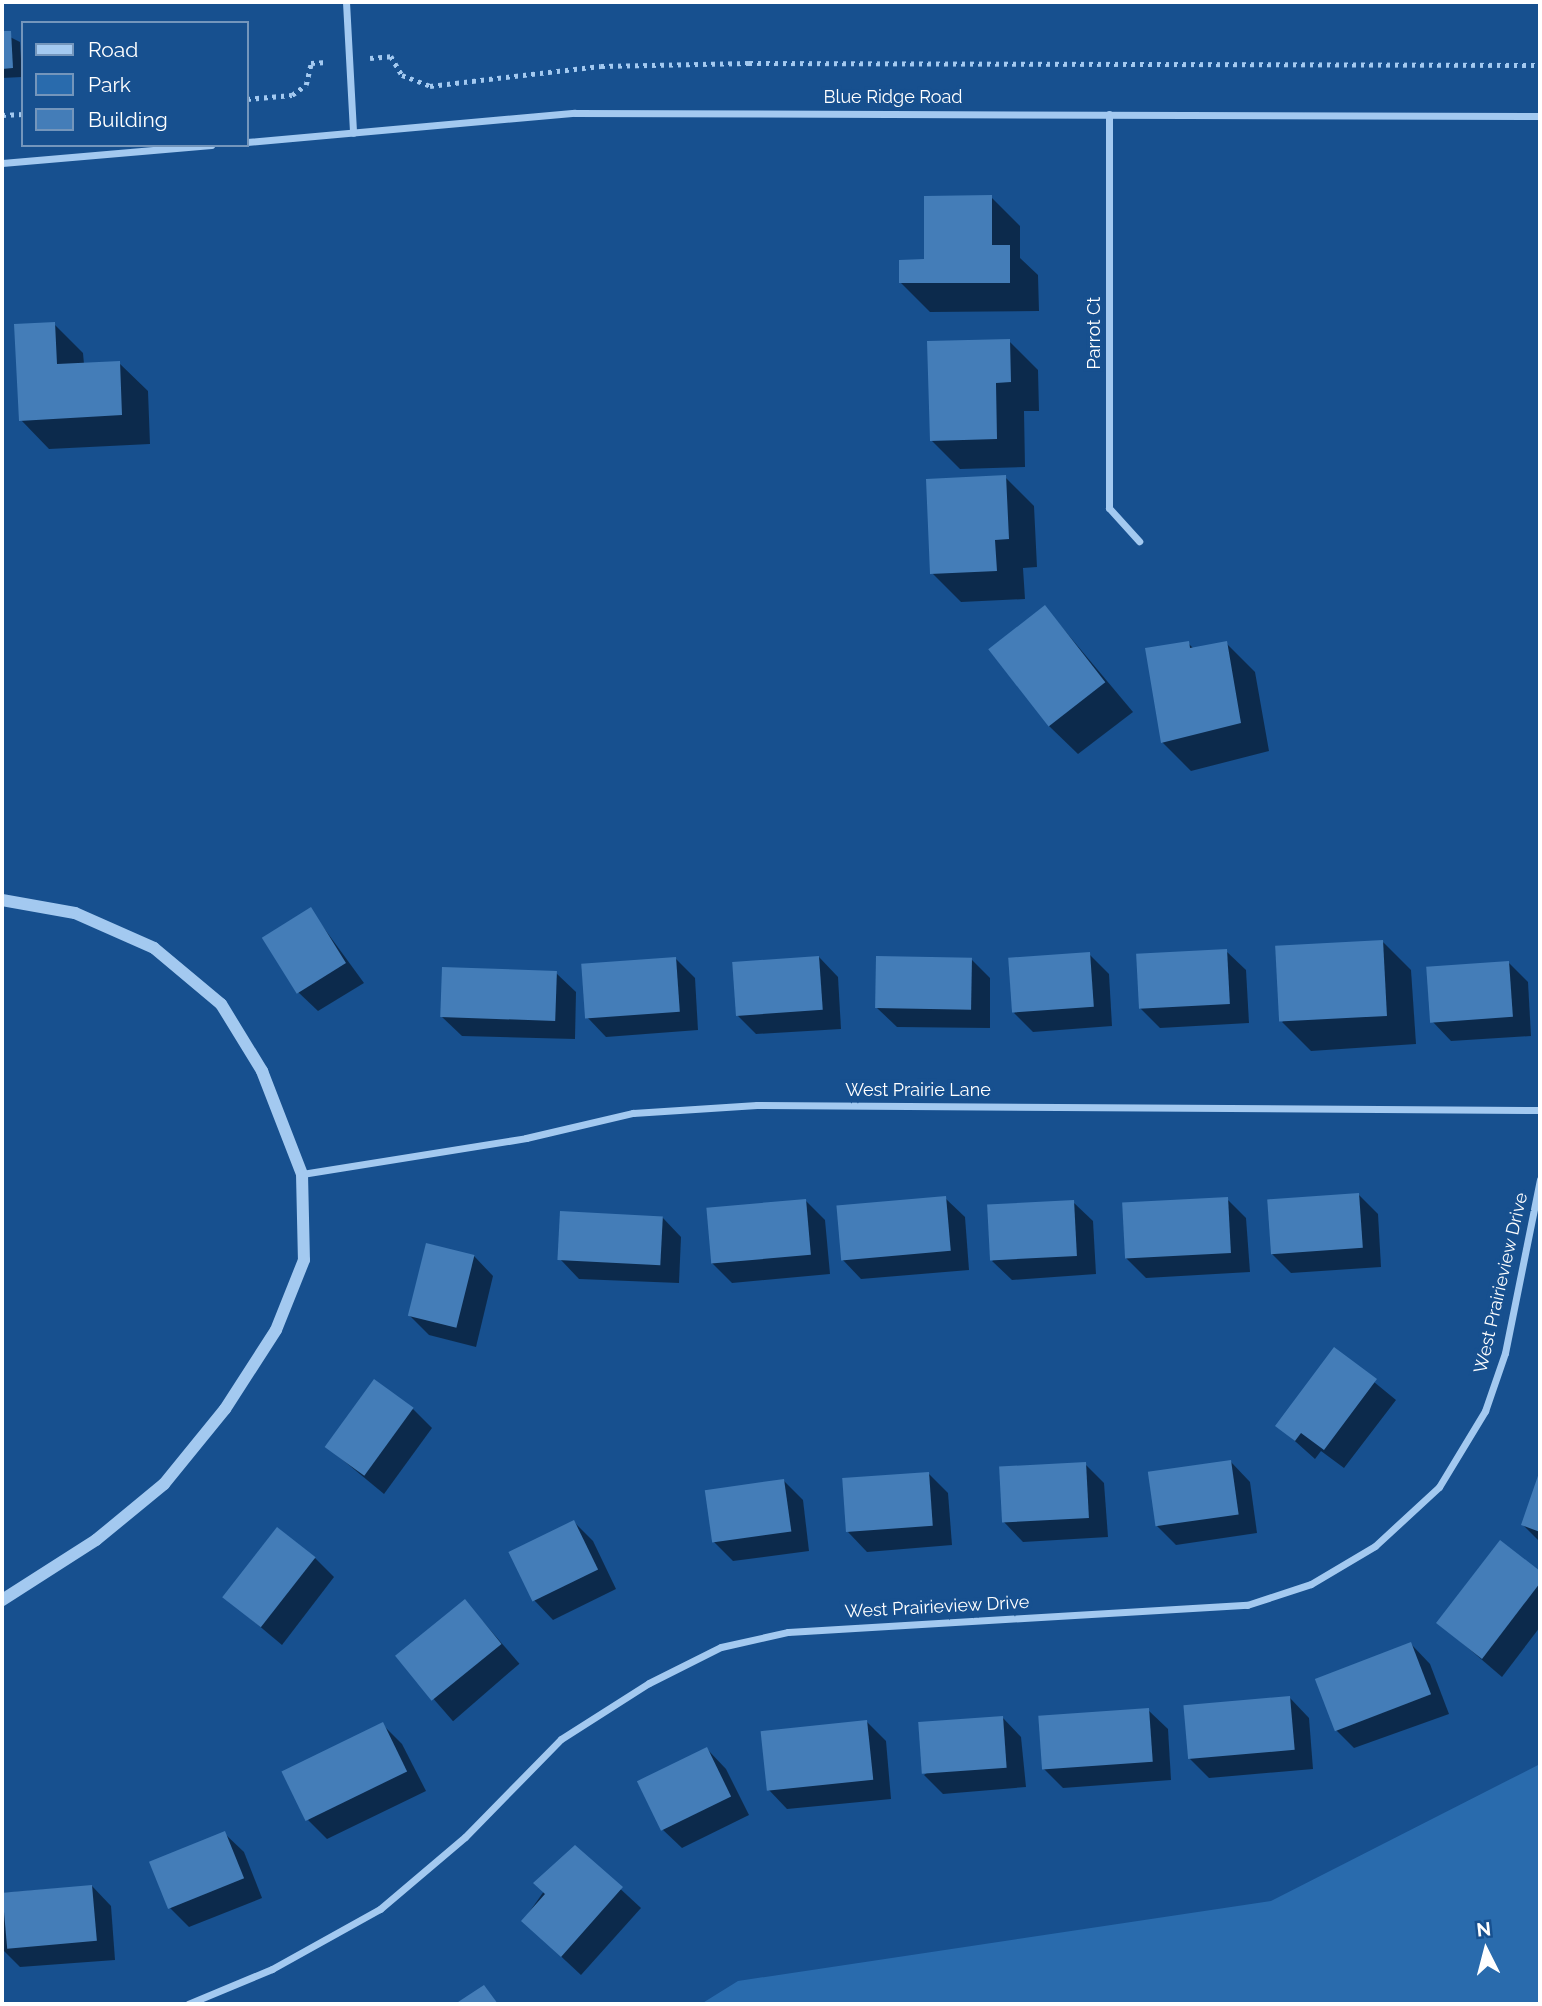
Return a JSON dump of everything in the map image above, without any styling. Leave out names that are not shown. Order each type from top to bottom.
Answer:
[{"type":"street","points":[[346,2],[353,133]]},
{"type":"street","name":"Blue Ridge Road","points":[[248,142],[575,113],[1540,116]]},
{"type":"street","name":"Parrot Ct","points":[[1109,114],[1110,508],[1139,541]]},
{"type":"street","points":[[2,163],[189,147]]},
{"type":"street","points":[[2,900],[75,913],[154,948],[221,1004],[261,1071],[302,1174],[303,1260],[276,1330],[225,1409],[164,1484],[96,1540],[2,1600]]},
{"type":"street","name":"West Prairie Lane","points":[[302,1174],[526,1138],[633,1113],[757,1105],[1540,1110]]},
{"type":"street","name":"West Prairieview Drive","points":[[188,2004],[272,1969],[380,1909],[465,1837],[561,1739],[721,1647],[788,1632],[1247,1605],[1311,1584],[1375,1546],[1439,1487],[1485,1410],[1505,1353],[1540,1179]]},
{"type":"path","points":[[248,99],[292,95],[306,85],[311,63],[391,56],[402,75],[430,86],[601,66],[749,63],[1540,65]]},
{"type":"path","points":[[2,115],[21,114]]},
{"type":"green space","points":[[1540,1764],[1540,2004],[701,2004],[738,1981],[1271,1901]]},
{"type":"building","points":[[2,31],[11,31],[13,68],[2,69]]},
{"type":"building","points":[[992,195],[992,245],[1010,245],[1010,283],[899,283],[899,260],[924,259],[924,196]]},
{"type":"building","points":[[55,322],[57,364],[120,361],[122,415],[19,421],[14,324]]},
{"type":"building","points":[[1010,339],[1011,382],[996,383],[997,439],[930,441],[927,341]]},
{"type":"building","points":[[1006,475],[1009,539],[995,540],[997,571],[930,574],[926,479]]},
{"type":"building","points":[[1045,605],[1105,682],[1049,727],[988,649]]},
{"type":"building","points":[[1189,641],[1190,648],[1227,641],[1241,723],[1161,743],[1145,648]]},
{"type":"building","points":[[311,907],[346,963],[297,994],[262,938]]},
{"type":"building","points":[[1383,940],[1387,1016],[1279,1022],[1275,946]]},
{"type":"building","points":[[1227,949],[1230,1004],[1139,1009],[1136,954]]},
{"type":"building","points":[[1090,952],[1094,1007],[1012,1013],[1008,958]]},
{"type":"building","points":[[819,956],[823,1010],[736,1016],[732,962]]},
{"type":"building","points":[[876,956],[972,958],[971,1010],[875,1008]]},
{"type":"building","points":[[676,957],[680,1012],[585,1018],[581,964]]},
{"type":"building","points":[[1509,961],[1513,1017],[1430,1023],[1426,967]]},
{"type":"building","points":[[442,967],[557,971],[555,1021],[440,1017]]},
{"type":"building","points":[[1359,1193],[1363,1248],[1271,1254],[1267,1199]]},
{"type":"building","points":[[946,1196],[951,1251],[841,1260],[836,1206]]},
{"type":"building","points":[[1228,1197],[1231,1253],[1125,1258],[1122,1203]]},
{"type":"building","points":[[806,1199],[811,1255],[711,1264],[706,1208]]},
{"type":"building","points":[[1074,1200],[1077,1256],[990,1260],[987,1205]]},
{"type":"building","points":[[560,1211],[663,1216],[660,1265],[557,1260]]},
{"type":"building","points":[[426,1243],[475,1255],[456,1328],[408,1316]]},
{"type":"building","points":[[1334,1347],[1377,1379],[1324,1450],[1301,1433],[1295,1441],[1275,1426]]},
{"type":"building","points":[[374,1379],[414,1408],[364,1476],[325,1447]]},
{"type":"building","points":[[1231,1460],[1239,1514],[1155,1526],[1148,1472]]},
{"type":"building","points":[[1086,1462],[1089,1518],[1002,1522],[999,1467]]},
{"type":"building","points":[[1540,1470],[1540,1532],[1521,1525]]},
{"type":"building","points":[[929,1472],[933,1526],[846,1532],[842,1478]]},
{"type":"building","points":[[784,1479],[791,1531],[712,1543],[705,1490]]},
{"type":"building","points":[[574,1520],[598,1569],[532,1601],[508,1552]]},
{"type":"building","points":[[277,1527],[316,1557],[261,1627],[222,1597]]},
{"type":"building","points":[[1500,1540],[1540,1571],[1540,1583],[1482,1659],[1436,1623]]},
{"type":"building","points":[[465,1599],[502,1644],[432,1701],[395,1656]]},
{"type":"building","points":[[1411,1642],[1431,1694],[1335,1731],[1315,1679]]},
{"type":"building","points":[[1290,1696],[1295,1750],[1188,1759],[1183,1705]]},
{"type":"building","points":[[1149,1708],[1153,1762],[1042,1770],[1038,1716]]},
{"type":"building","points":[[1003,1716],[1007,1768],[922,1774],[918,1722]]},
{"type":"building","points":[[867,1720],[873,1780],[767,1791],[761,1731]]},
{"type":"building","points":[[383,1722],[407,1771],[306,1821],[281,1772]]},
{"type":"building","points":[[707,1747],[731,1796],[661,1831],[637,1781]]},
{"type":"building","points":[[225,1831],[244,1878],[168,1909],[149,1862]]},
{"type":"building","points":[[575,1845],[623,1887],[561,1957],[521,1921],[545,1894],[533,1883]]},
{"type":"building","points":[[92,1885],[97,1941],[7,1949],[2,1893]]},
{"type":"building","points":[[484,1985],[498,2004],[455,2004]]}]
